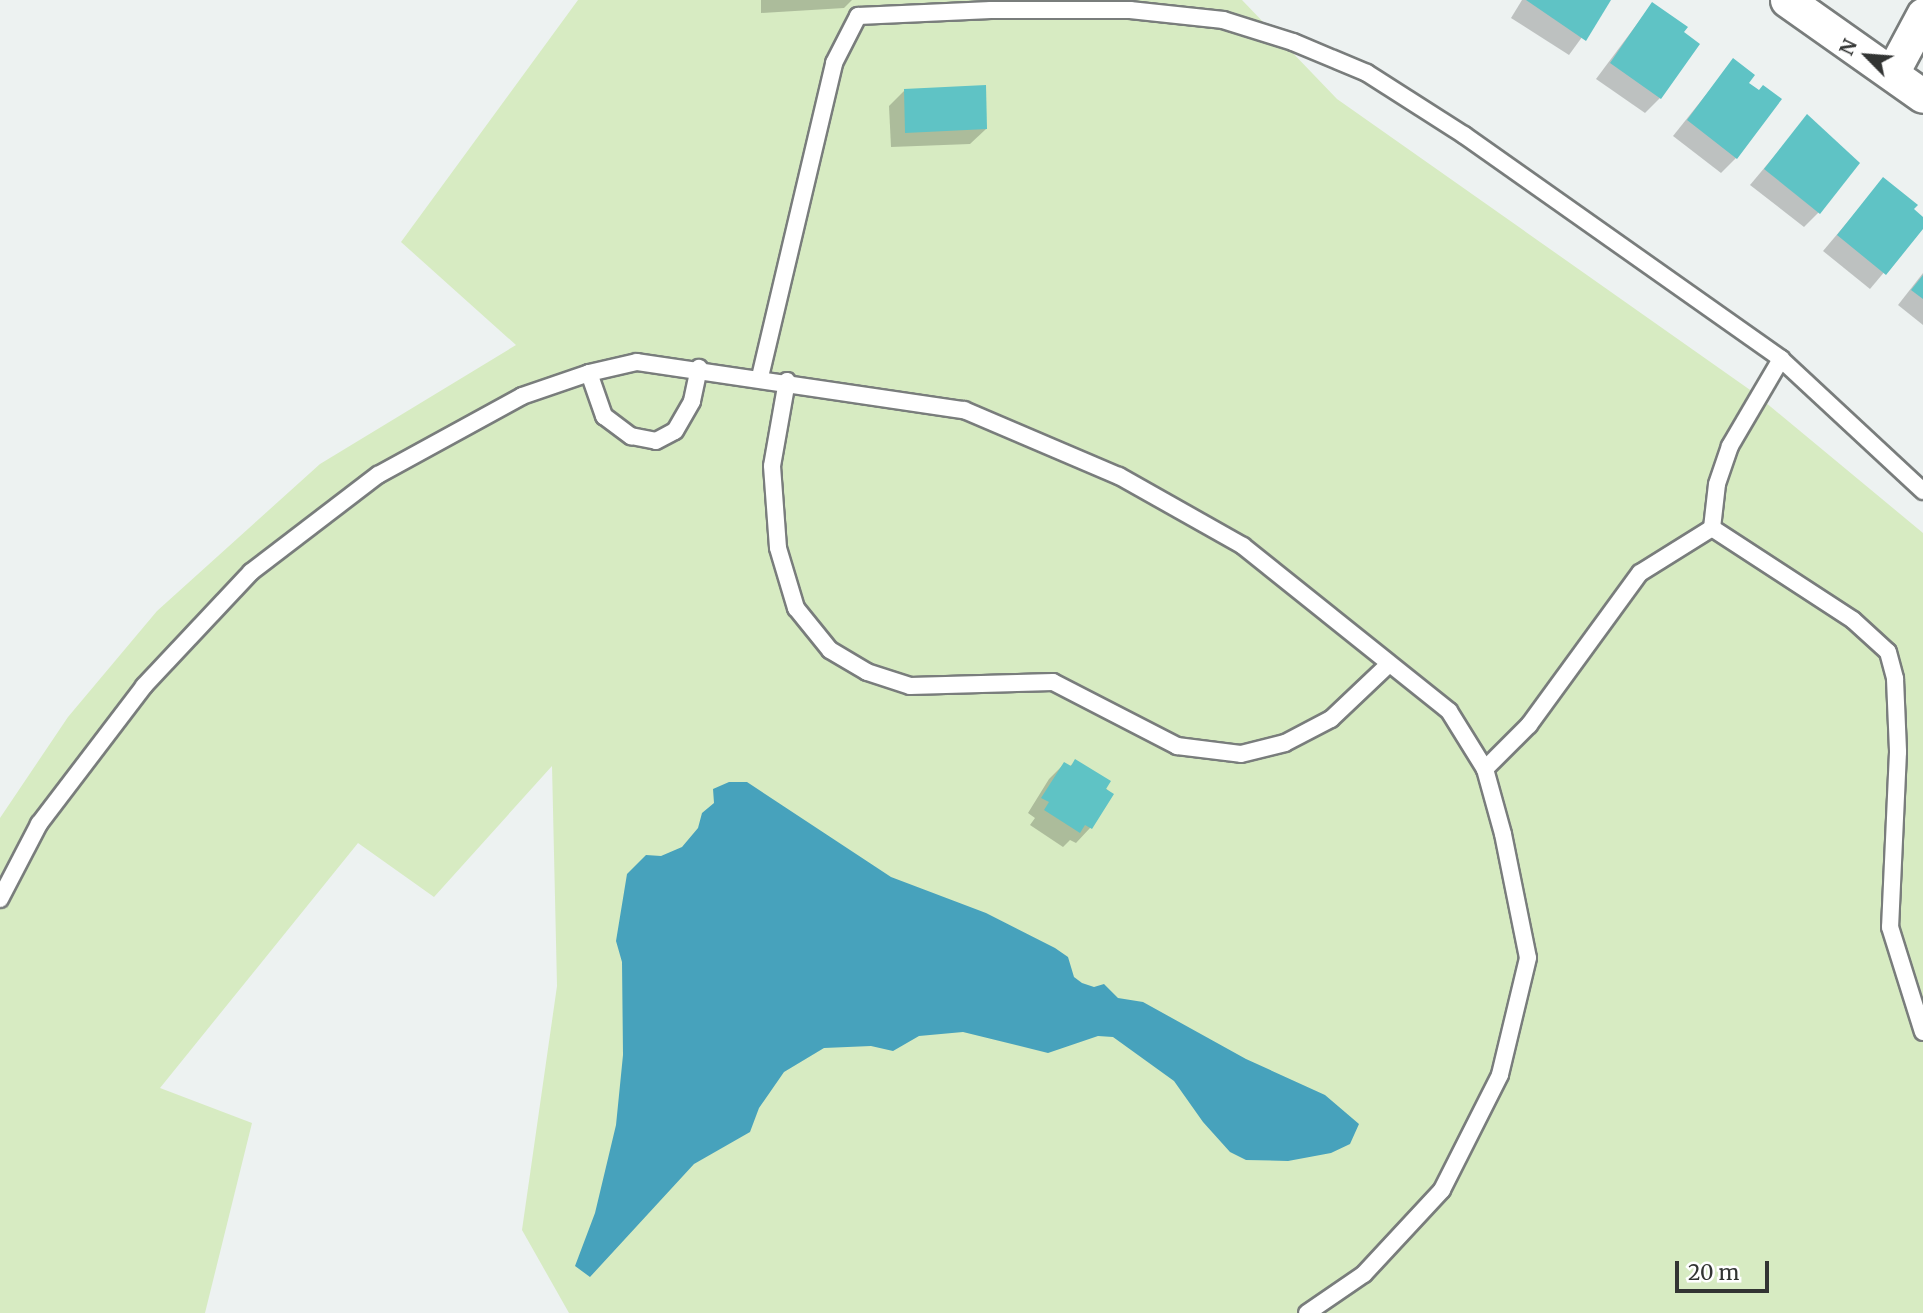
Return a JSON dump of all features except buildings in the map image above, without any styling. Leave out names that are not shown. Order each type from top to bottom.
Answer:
[{"type":"street","points":[[1787,0],[1893,71],[1923,96]]},
{"type":"street","points":[[1893,71],[1923,15]]},
{"type":"lane","points":[[760,377],[834,63],[858,16],[991,10],[1130,10],[1223,20],[1293,42],[1367,73],[1464,135],[1781,359],[1923,491]]},
{"type":"lane","points":[[1712,528],[1717,484],[1730,446],[1781,359]]},
{"type":"lane","points":[[0,899],[39,824],[144,686],[251,572],[378,475],[522,396],[589,373],[637,362],[699,368],[964,410],[1119,476],[1242,546],[1449,711],[1485,769],[1503,834],[1528,958],[1500,1075],[1442,1189],[1364,1274],[1307,1313]]},
{"type":"lane","points":[[589,373],[604,416],[631,436],[656,441],[675,431],[692,401],[699,368]]},
{"type":"lane","points":[[787,381],[772,466],[778,548],[796,608],[830,649],[867,673],[910,685],[1053,682],[1177,746],[1241,754],[1285,743],[1331,719],[1389,664]]},
{"type":"lane","points":[[1485,769],[1529,725],[1640,573],[1712,528]]},
{"type":"lane","points":[[1712,528],[1853,620],[1888,652],[1895,679],[1898,752],[1890,927],[1923,1032]]},
{"type":"green space","points":[[578,0],[1242,0],[1337,99],[1753,392],[1923,533],[1923,1313],[569,1313],[522,1230],[557,986],[552,766],[434,897],[358,843],[160,1088],[252,1123],[205,1313],[0,1313],[0,818],[68,717],[157,611],[320,464],[516,345],[401,242]]},
{"type":"water","points":[[729,782],[747,782],[891,877],[986,913],[1055,948],[1068,957],[1074,977],[1082,983],[1094,987],[1104,984],[1118,998],[1143,1002],[1246,1059],[1325,1095],[1359,1124],[1350,1144],[1331,1153],[1288,1161],[1246,1160],[1230,1152],[1203,1122],[1174,1081],[1113,1037],[1098,1036],[1048,1053],[963,1032],[919,1036],[893,1051],[871,1046],[824,1048],[784,1072],[759,1108],[750,1132],[694,1164],[590,1277],[575,1266],[595,1213],[616,1125],[623,1055],[622,962],[616,941],[627,874],[646,855],[661,856],[682,847],[698,828],[702,813],[714,803],[713,789]]}]
